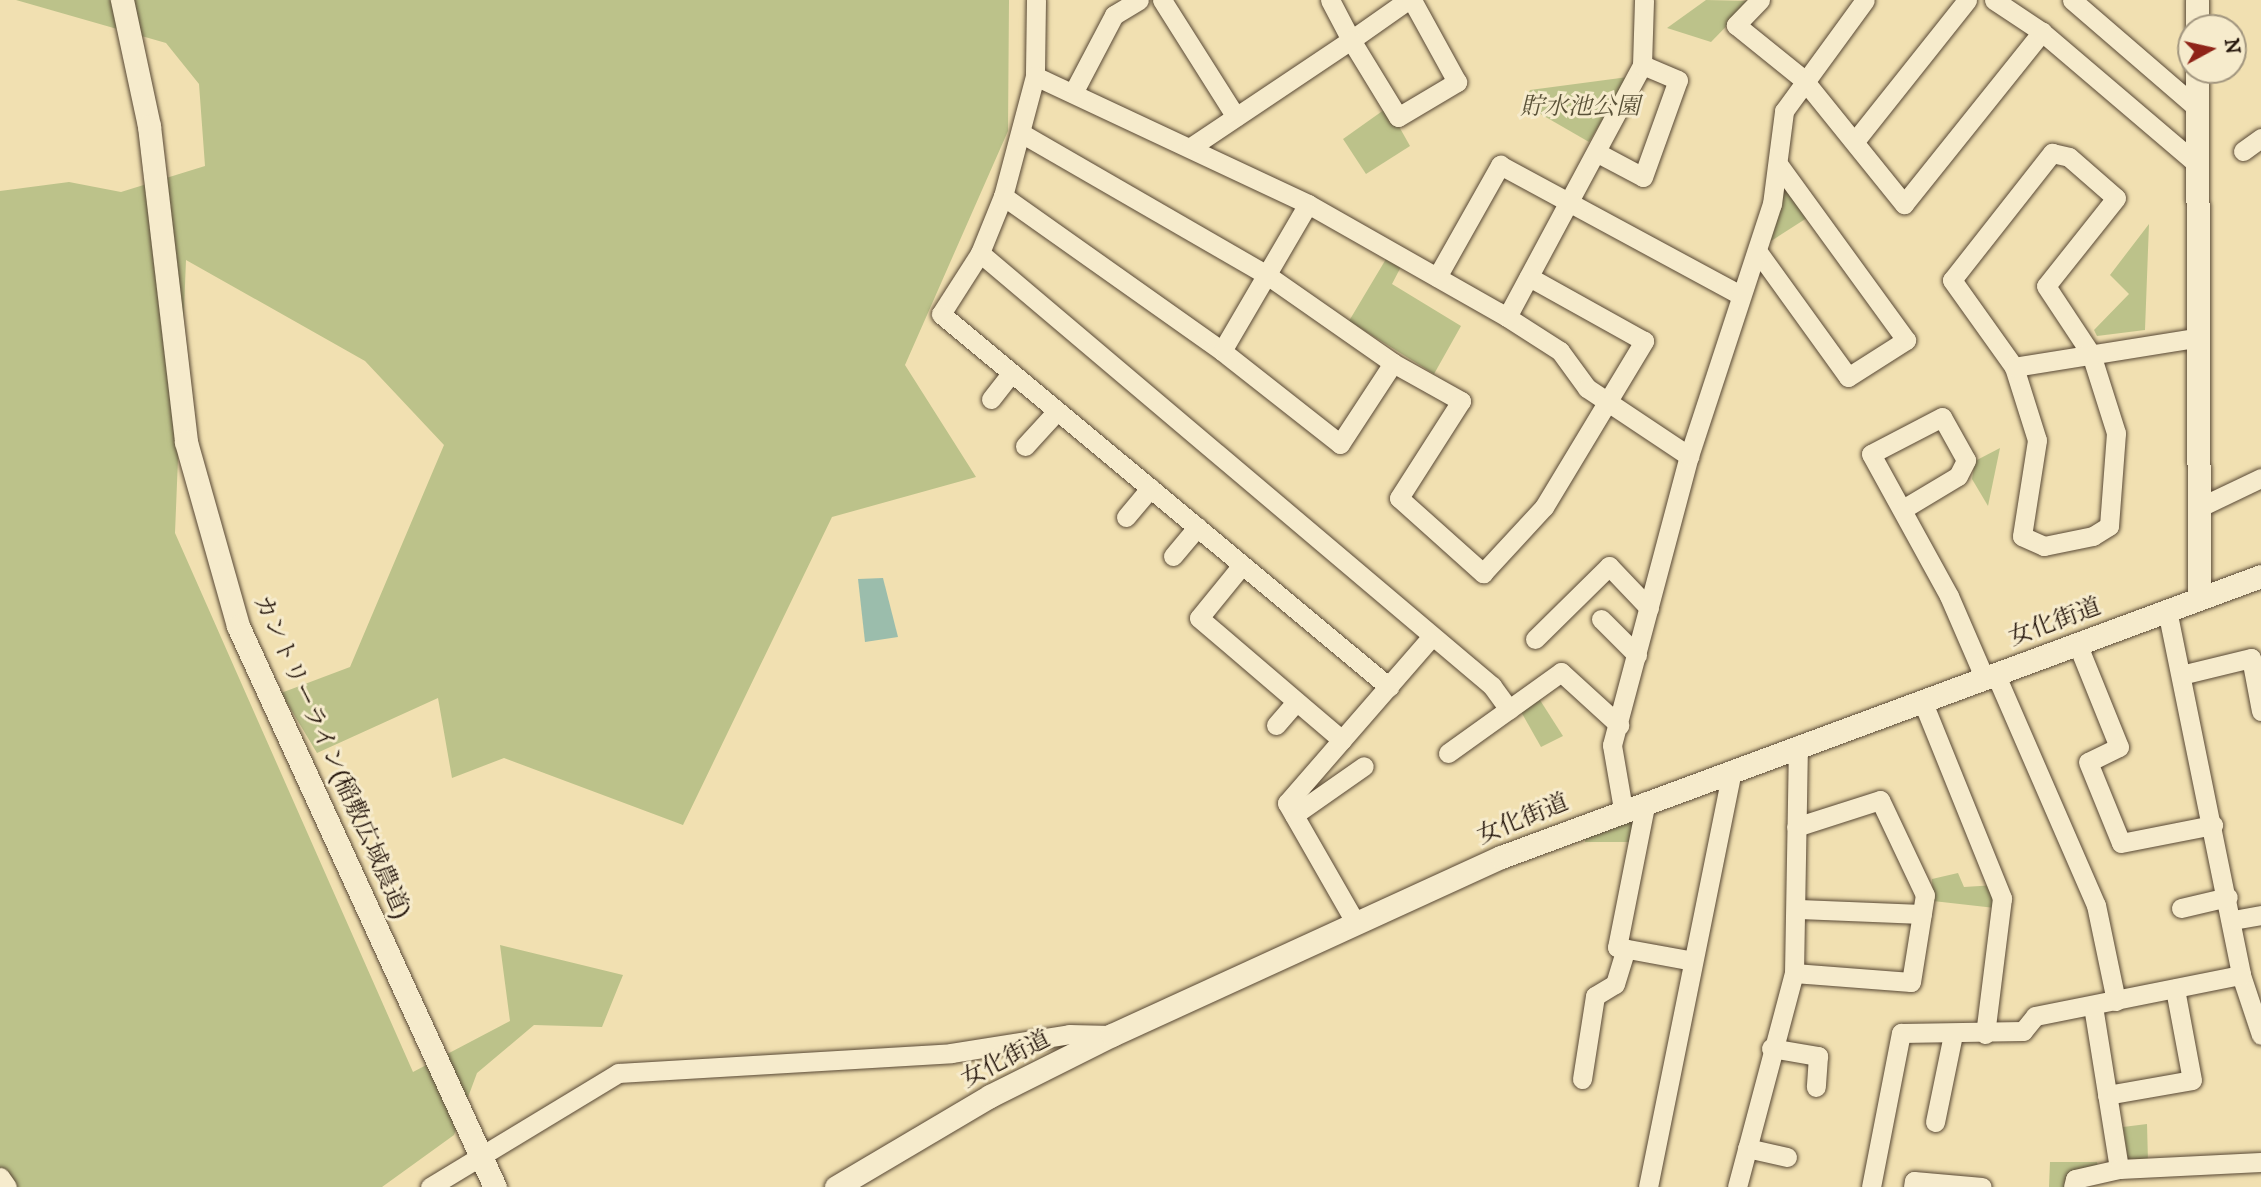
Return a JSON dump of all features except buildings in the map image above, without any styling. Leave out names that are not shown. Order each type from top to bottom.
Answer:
[{"type":"street","name":"カントリーライン(稲敷広域農道)","points":[[122,0],[149,127],[186,442],[238,626],[495,1187]]},
{"type":"street","points":[[1073,93],[1114,15],[1139,0]]},
{"type":"street","points":[[1162,0],[1236,117]]},
{"type":"street","points":[[1191,147],[1352,40],[1410,0],[1457,82],[1398,117],[1352,40],[1330,0]]},
{"type":"street","points":[[1507,317],[1642,65],[1644,0]]},
{"type":"street","points":[[1760,0],[1735,25],[1802,79],[1904,204],[2042,32]]},
{"type":"street","points":[[1623,809],[1612,745],[1689,456],[1739,294],[1758,252],[1780,165],[1784,111],[1802,79],[1865,0]]},
{"type":"street","points":[[1855,141],[1967,0]]},
{"type":"street","points":[[1994,0],[2042,32],[2196,163]]},
{"type":"street","points":[[2072,0],[2197,108]]},
{"type":"street","points":[[1038,2],[1035,76],[1003,196],[980,253],[941,314],[1389,687]]},
{"type":"street","points":[[1596,152],[1643,177],[1678,80],[1642,65]]},
{"type":"street","points":[[1035,76],[1308,204],[1437,276],[1560,351],[1587,388],[1613,401],[1689,456]]},
{"type":"street","points":[[2197,84],[2199,598]]},
{"type":"street","points":[[1021,133],[1267,275],[1393,363],[1461,401],[1399,498],[1483,573],[1544,506],[1613,401],[1644,341],[1528,277]]},
{"type":"street","points":[[2243,151],[2261,138]]},
{"type":"street","points":[[2052,153],[2069,156],[2116,198],[2046,286],[2091,354],[2116,433],[2109,526],[2093,536],[2044,546],[2022,536],[2037,440],[2014,368],[1952,280],[2052,153]]},
{"type":"street","points":[[1437,276],[1500,165],[1739,294]]},
{"type":"street","points":[[1758,252],[1848,377],[1906,340],[1780,165]]},
{"type":"street","points":[[1003,196],[1222,351],[1340,444],[1393,363]]},
{"type":"street","points":[[1222,351],[1308,204]]},
{"type":"street","points":[[980,253],[1492,686],[1509,709]]},
{"type":"street","points":[[2014,368],[2196,338]]},
{"type":"street","points":[[991,399],[1011,373]]},
{"type":"street","points":[[1025,446],[1058,411]]},
{"type":"street","points":[[1903,509],[1958,476],[1966,460],[1942,418],[1871,454],[1903,509],[1989,675],[2096,905],[2116,1001]]},
{"type":"street","points":[[2198,508],[2261,478]]},
{"type":"street","points":[[1126,517],[1150,488]]},
{"type":"street","points":[[1173,555],[1197,527]]},
{"type":"street","points":[[1242,565],[1199,618],[1342,740]]},
{"type":"street","points":[[1535,639],[1609,566],[1649,608]]},
{"type":"street","name":"女化街道","points":[[836,1187],[990,1096],[1354,920],[1623,809],[2261,576]]},
{"type":"street","points":[[2167,610],[2233,920],[2241,975],[2258,1009],[2261,1035]]},
{"type":"street","points":[[1601,619],[1637,655]]},
{"type":"street","points":[[1354,920],[1287,803],[1432,636]]},
{"type":"street","points":[[2077,643],[2119,747],[2088,762],[2122,843],[2213,825]]},
{"type":"street","points":[[2181,675],[2250,658],[2261,711]]},
{"type":"street","points":[[1448,753],[1561,672],[1619,725]]},
{"type":"street","points":[[1922,700],[2002,898],[1985,1034]]},
{"type":"street","points":[[1276,725],[1296,702]]},
{"type":"street","points":[[1737,1187],[1794,973],[1799,909],[1796,827],[1798,745]]},
{"type":"street","points":[[1294,815],[1364,766]]},
{"type":"street","points":[[1648,1187],[1732,769]]},
{"type":"street","points":[[1794,973],[1912,982],[1925,895],[1880,800],[1796,827]]},
{"type":"street","points":[[1646,801],[1617,947],[1693,961]]},
{"type":"street","points":[[2181,908],[2228,897]]},
{"type":"street","points":[[1799,909],[1922,914]]},
{"type":"street","points":[[2233,920],[2261,915]]},
{"type":"street","points":[[1582,1079],[1595,996],[1615,984],[1626,949]]},
{"type":"street","points":[[1871,1187],[1901,1033],[1985,1034],[2024,1031],[2035,1016],[2241,975]]},
{"type":"street","points":[[2107,1096],[2192,1080],[2175,989]]},
{"type":"street","points":[[2093,1006],[2119,1170]]},
{"type":"street","points":[[430,1187],[618,1073],[846,1054],[951,1053],[1069,1034],[1112,1035]]},
{"type":"street","points":[[1934,1122],[1953,1034]]},
{"type":"street","points":[[1772,1048],[1818,1056],[1816,1087]]},
{"type":"street","points":[[1747,1148],[1787,1157]]},
{"type":"street","points":[[2073,1187],[2074,1179],[2119,1170],[2261,1162]]},
{"type":"street","points":[[0,1177],[7,1187]]},
{"type":"street","points":[[1913,1187],[1914,1181],[1982,1187]]},
{"type":"green space","points":[[16,0],[1009,0],[1008,131],[905,365],[976,477],[832,517],[683,825],[504,758],[452,778],[438,698],[317,753],[281,693],[350,667],[444,445],[365,361],[186,260],[175,533],[413,1072],[510,1021],[500,945],[623,975],[602,1027],[534,1025],[477,1073],[454,1135],[382,1187],[7,1187],[0,1172],[0,191],[69,182],[121,192],[205,166],[199,84],[166,43]]},
{"type":"green space","points":[[1706,0],[1751,1],[1711,42],[1667,28]]},
{"type":"green space","name":"貯水池公園","points":[[1628,77],[1589,142],[1523,104],[1530,90]]},
{"type":"green space","points":[[1388,107],[1410,146],[1366,174],[1343,139]]},
{"type":"green space","points":[[1788,184],[1810,216],[1768,243],[1781,187]]},
{"type":"green space","points":[[2149,224],[2145,330],[2097,336],[2094,330],[2129,294],[2110,275]]},
{"type":"green space","points":[[1389,254],[1404,261],[1392,284],[1461,326],[1434,374],[1349,321]]},
{"type":"green space","points":[[2000,448],[1988,506],[1972,479],[1975,461]]},
{"type":"green space","points":[[1538,697],[1563,736],[1541,747],[1520,710]]},
{"type":"green space","points":[[1633,816],[1635,842],[1585,842],[1585,837]]},
{"type":"green space","points":[[1958,873],[1964,887],[1996,885],[1995,908],[1933,901],[1932,879]]},
{"type":"green space","points":[[2147,1124],[2148,1162],[2128,1159],[2123,1127]]},
{"type":"green space","points":[[2050,1162],[2097,1162],[2098,1166],[2067,1187],[2049,1187]]},
{"type":"shaded area","points":[[883,578],[898,637],[865,642],[858,579]]}]
